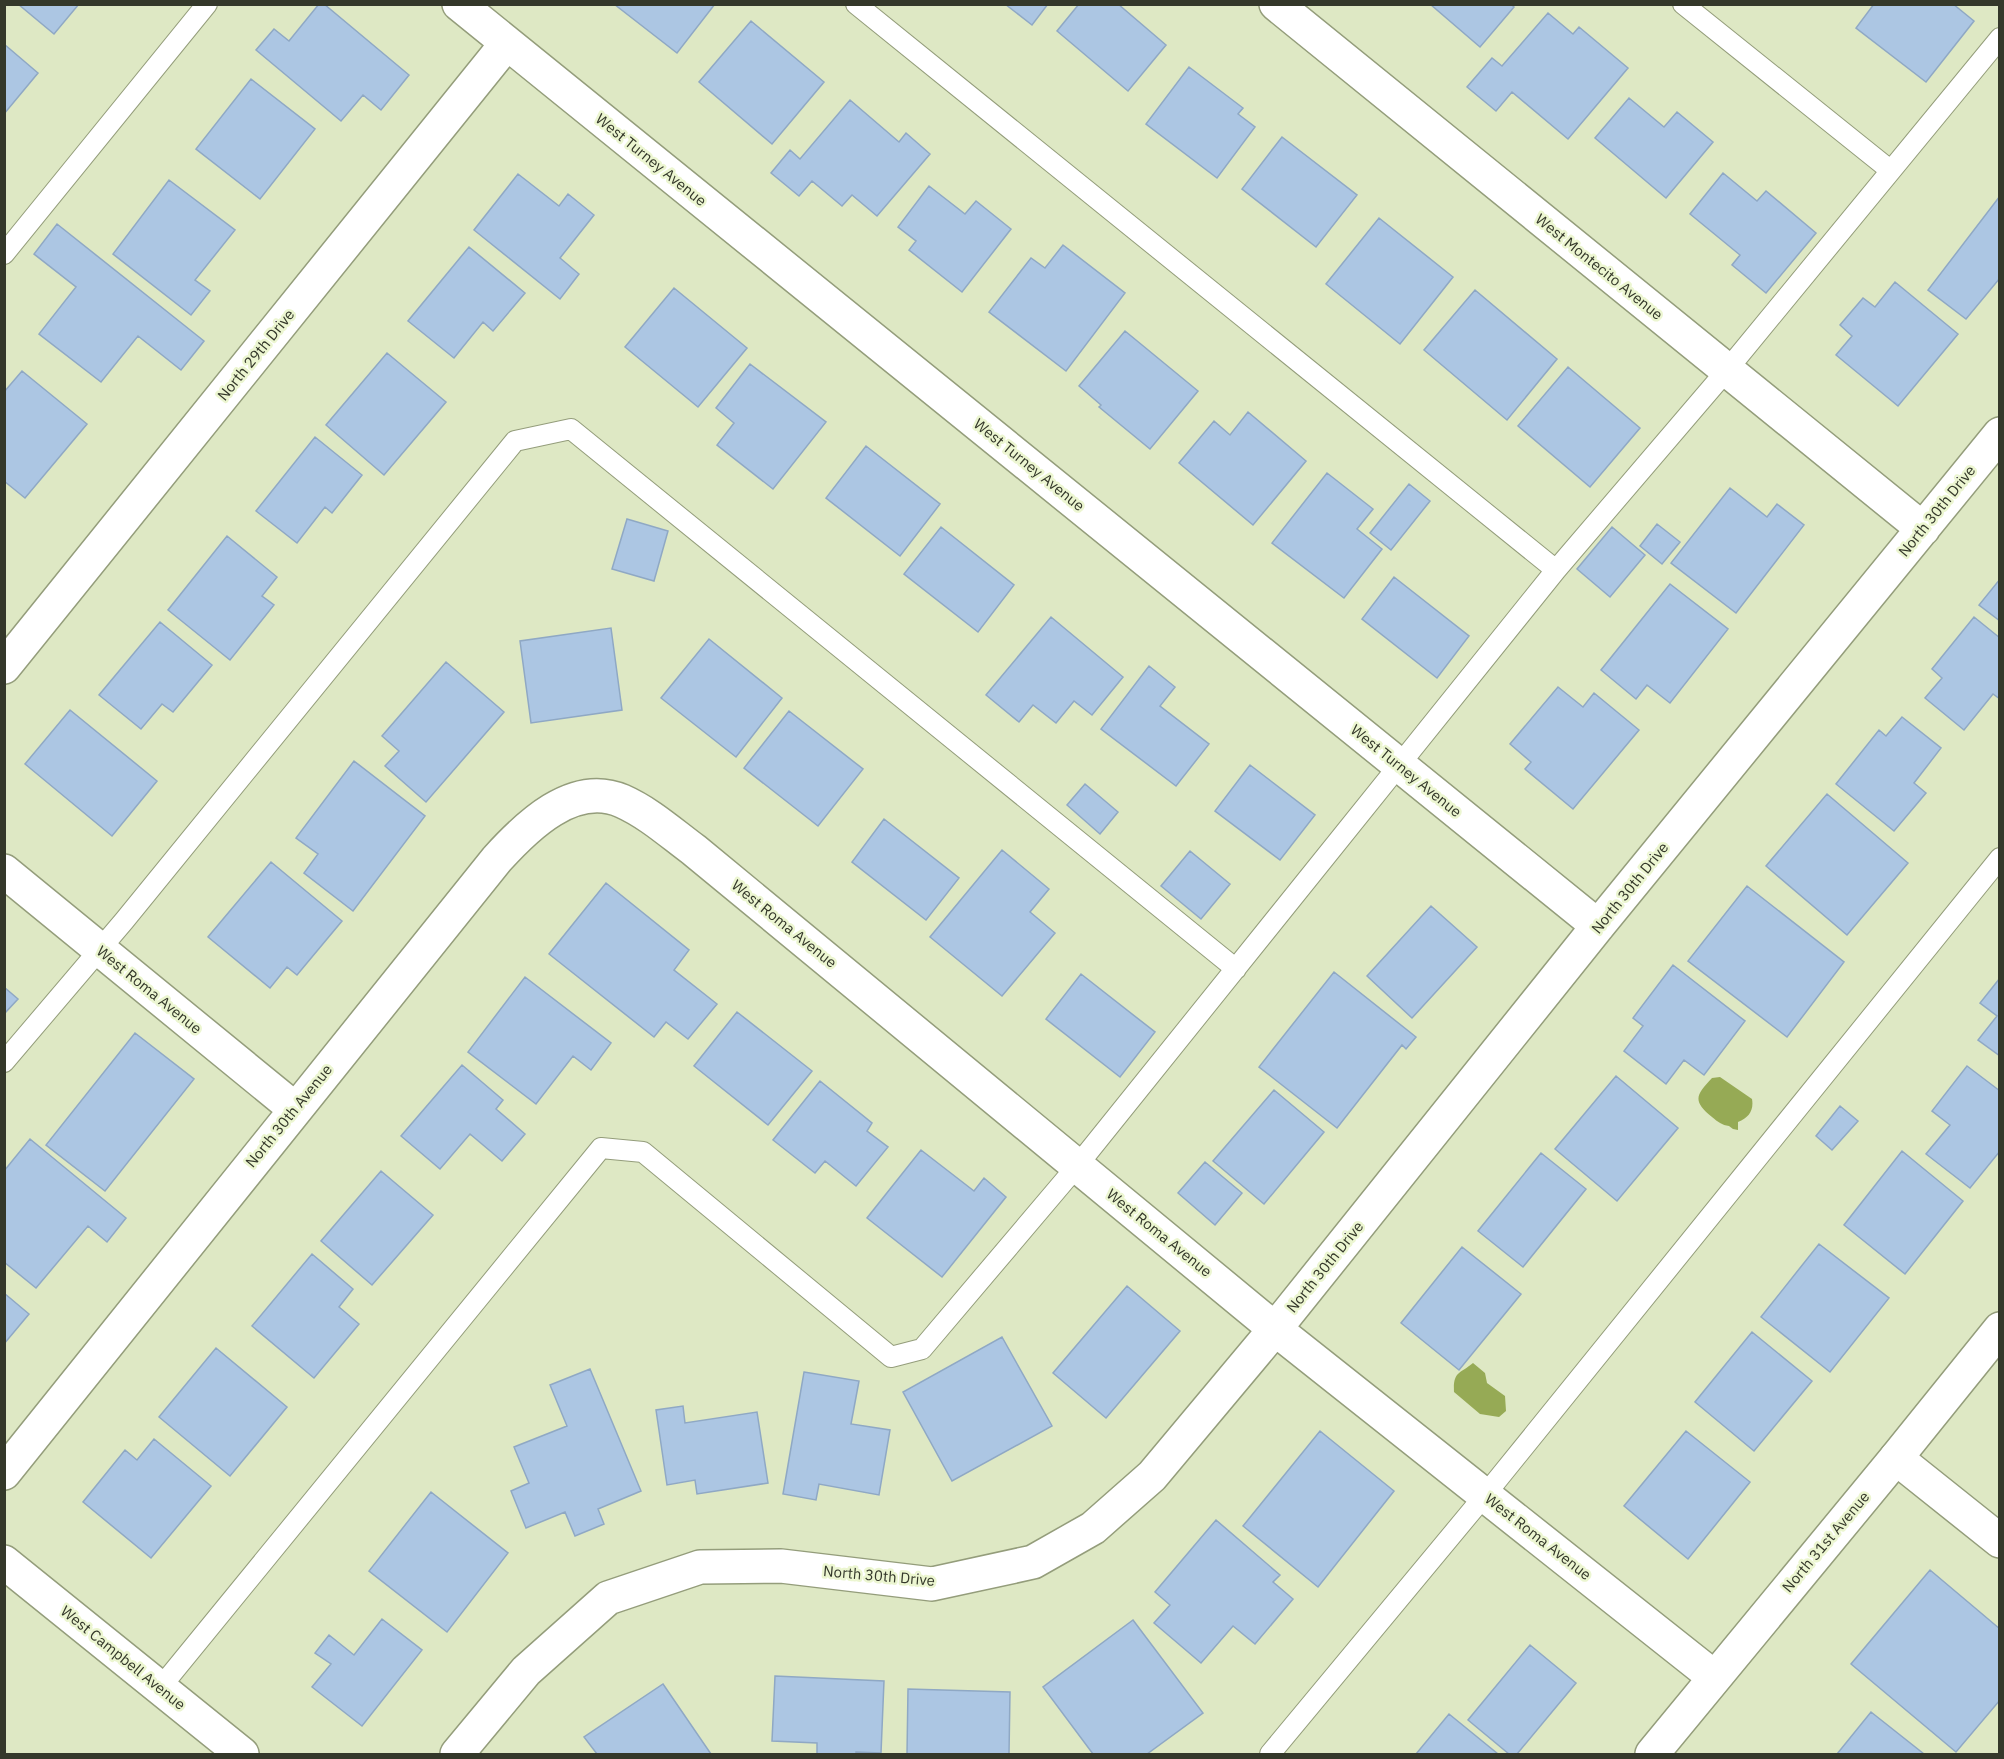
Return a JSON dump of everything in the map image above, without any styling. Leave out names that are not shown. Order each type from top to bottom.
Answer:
[{"type":"street","name":"West Turney Avenue","points":[[459,4],[1598,926]]},
{"type":"street","name":"West Montecito Avenue","points":[[1276,4],[1923,529]]},
{"type":"street","name":"North 29th Drive","points":[[4,667],[507,43]]},
{"type":"street","name":"North 30th Drive","points":[[457,1755],[526,1671],[608,1598],[700,1566],[781,1566],[932,1584],[1033,1562],[1093,1528],[1152,1476],[1275,1329],[1598,926],[2000,434]]},
{"type":"street","name":"North 30th Avenue","points":[[4,1473],[497,859],[520,833],[546,812],[575,800],[601,796]]},
{"type":"street","name":"West Roma Avenue","points":[[601,796],[621,801],[653,819],[694,850],[1275,1329],[1714,1677]]},
{"type":"street","name":"West Roma Avenue","points":[[4,871],[295,1109]]},
{"type":"street","name":"North 31st Avenue","points":[[1652,1755],[2000,1329]]},
{"type":"street","points":[[1896,1458],[2000,1541]]},
{"type":"street","name":"West Campbell Avenue","points":[[4,1562],[242,1755]]},
{"type":"lane","points":[[4,254],[207,4]]},
{"type":"lane","points":[[856,4],[1556,570]]},
{"type":"lane","points":[[1683,4],[1890,170]]},
{"type":"lane","points":[[160,1688],[600,1148],[643,1152],[891,1357],[922,1348],[1077,1166],[1556,570],[1727,370],[2000,38]]},
{"type":"lane","points":[[4,1062],[100,950],[515,441],[571,429],[1236,969]]},
{"type":"lane","points":[[1270,1755],[1485,1495],[2000,858]]},
{"type":"shaded area","points":[[1720,1077],[1752,1099],[1750,1113],[1738,1122],[1738,1130],[1718,1122],[1701,1107],[1699,1102],[1700,1094],[1712,1078]]},
{"type":"shaded area","points":[[1473,1363],[1485,1373],[1487,1383],[1505,1396],[1506,1411],[1499,1417],[1480,1414],[1454,1392],[1456,1376]]},
{"type":"building","points":[[18,4],[79,4],[54,34]]},
{"type":"building","points":[[319,4],[324,4],[409,75],[381,110],[363,95],[341,121],[256,50],[274,29],[289,41]]},
{"type":"building","points":[[614,4],[715,4],[677,53]]},
{"type":"building","points":[[1005,4],[1048,4],[1032,25]]},
{"type":"building","points":[[1079,4],[1118,4],[1166,45],[1128,91],[1057,31]]},
{"type":"building","points":[[1430,4],[1511,4],[1514,7],[1480,47]]},
{"type":"building","points":[[1874,4],[1953,4],[1974,21],[1926,82],[1856,28]]},
{"type":"building","points":[[1548,13],[1573,34],[1579,27],[1628,68],[1568,139],[1512,92],[1496,111],[1467,87],[1492,58],[1502,66]]},
{"type":"building","points":[[751,21],[824,82],[772,144],[699,82]]},
{"type":"building","points":[[4,44],[38,73],[4,114]]},
{"type":"building","points":[[1189,67],[1243,108],[1238,114],[1255,127],[1217,178],[1146,124]]},
{"type":"building","points":[[251,79],[315,129],[260,199],[196,149]]},
{"type":"building","points":[[1629,98],[1664,127],[1677,112],[1713,142],[1666,198],[1595,138]]},
{"type":"building","points":[[850,100],[899,142],[906,133],[930,154],[877,216],[852,195],[842,206],[812,181],[799,196],[771,173],[790,150],[800,159]]},
{"type":"building","points":[[1282,137],[1357,195],[1316,247],[1242,189]]},
{"type":"building","points":[[1723,173],[1757,201],[1766,191],[1816,233],[1766,293],[1732,265],[1740,255],[1690,214]]},
{"type":"building","points":[[518,174],[559,206],[568,194],[594,215],[560,258],[579,274],[560,299],[474,230]]},
{"type":"building","points":[[169,180],[235,230],[195,280],[210,291],[191,315],[113,254]]},
{"type":"building","points":[[929,186],[965,214],[976,201],[1011,229],[962,292],[909,250],[916,241],[898,227]]},
{"type":"building","points":[[2000,196],[2000,278],[1966,319],[1928,290]]},
{"type":"building","points":[[1379,218],[1453,277],[1400,344],[1326,284]]},
{"type":"building","points":[[57,224],[204,341],[181,370],[138,336],[101,382],[39,334],[76,287],[34,254]]},
{"type":"building","points":[[1063,245],[1125,293],[1066,371],[989,312],[1031,258],[1045,268]]},
{"type":"building","points":[[469,247],[525,293],[493,331],[483,322],[454,358],[408,321]]},
{"type":"building","points":[[1895,282],[1958,334],[1898,406],[1836,355],[1852,336],[1840,325],[1863,298],[1875,307]]},
{"type":"building","points":[[674,288],[747,348],[698,407],[625,347]]},
{"type":"building","points":[[1475,290],[1557,359],[1507,420],[1424,350]]},
{"type":"building","points":[[1125,331],[1198,391],[1150,449],[1099,407],[1101,405],[1079,386]]},
{"type":"building","points":[[387,353],[446,402],[384,475],[326,425]]},
{"type":"building","points":[[750,364],[826,422],[773,489],[717,445],[734,423],[716,408]]},
{"type":"building","points":[[1568,367],[1640,428],[1590,487],[1518,426]]},
{"type":"building","points":[[22,371],[87,424],[25,498],[4,481],[4,392]]},
{"type":"building","points":[[1248,412],[1306,461],[1253,525],[1179,463],[1214,421],[1230,435]]},
{"type":"building","points":[[315,437],[362,475],[332,513],[325,507],[297,543],[256,511]]},
{"type":"building","points":[[866,446],[940,504],[900,556],[826,498]]},
{"type":"building","points":[[1327,473],[1373,509],[1357,529],[1382,549],[1344,598],[1272,543]]},
{"type":"building","points":[[1409,484],[1430,501],[1391,550],[1370,533]]},
{"type":"building","points":[[1730,488],[1767,517],[1777,504],[1804,525],[1736,613],[1671,563]]},
{"type":"building","points":[[627,519],[668,531],[654,581],[612,569]]},
{"type":"building","points":[[1657,524],[1680,542],[1662,564],[1640,546]]},
{"type":"building","points":[[941,527],[1014,585],[978,632],[904,574]]},
{"type":"building","points":[[1612,527],[1645,555],[1610,597],[1577,569]]},
{"type":"building","points":[[227,536],[277,577],[262,596],[274,605],[230,660],[168,610]]},
{"type":"building","points":[[1394,577],[1469,636],[1437,678],[1362,619]]},
{"type":"building","points":[[2000,579],[2000,621],[1979,605]]},
{"type":"building","points":[[1670,584],[1728,629],[1670,703],[1647,685],[1636,699],[1601,670]]},
{"type":"building","points":[[1051,617],[1123,677],[1092,715],[1074,701],[1056,723],[1033,705],[1019,722],[986,695]]},
{"type":"building","points":[[1974,617],[2000,638],[2000,699],[1993,694],[1964,730],[1925,698],[1942,678],[1932,669]]},
{"type":"building","points":[[160,622],[212,665],[173,712],[162,704],[141,729],[99,695]]},
{"type":"building","points":[[611,628],[622,710],[531,723],[520,641]]},
{"type":"building","points":[[709,639],[782,698],[736,757],[661,698]]},
{"type":"building","points":[[446,662],[504,712],[426,802],[385,766],[399,751],[382,736]]},
{"type":"building","points":[[1149,666],[1175,687],[1160,706],[1209,744],[1176,786],[1101,729]]},
{"type":"building","points":[[1558,687],[1583,707],[1594,693],[1639,730],[1573,809],[1525,769],[1531,762],[1510,744]]},
{"type":"building","points":[[70,710],[157,781],[112,836],[25,764]]},
{"type":"building","points":[[789,711],[863,769],[818,826],[744,768]]},
{"type":"building","points":[[1902,717],[1941,748],[1914,783],[1926,793],[1894,831],[1836,784],[1879,730],[1886,736]]},
{"type":"building","points":[[354,761],[425,816],[353,911],[304,873],[318,854],[296,838]]},
{"type":"building","points":[[1250,765],[1315,815],[1280,860],[1215,811]]},
{"type":"building","points":[[1085,784],[1118,812],[1100,834],[1067,805]]},
{"type":"building","points":[[1827,794],[1908,863],[1847,935],[1766,866]]},
{"type":"building","points":[[884,819],[959,878],[926,920],[852,862]]},
{"type":"building","points":[[1002,850],[1049,889],[1030,912],[1055,933],[1002,996],[930,937]]},
{"type":"building","points":[[1190,851],[1230,884],[1201,919],[1161,886]]},
{"type":"building","points":[[271,862],[342,921],[297,975],[287,967],[270,988],[208,937]]},
{"type":"building","points":[[606,883],[689,950],[674,970],[717,1004],[688,1039],[666,1022],[654,1037],[549,954]]},
{"type":"building","points":[[1747,886],[1844,962],[1787,1037],[1688,961]]},
{"type":"building","points":[[1431,906],[1477,947],[1412,1018],[1367,976]]},
{"type":"building","points":[[1673,965],[1745,1021],[1704,1075],[1684,1060],[1666,1084],[1624,1051],[1643,1026],[1633,1018]]},
{"type":"building","points":[[1334,972],[1416,1037],[1406,1049],[1402,1045],[1337,1128],[1259,1067]]},
{"type":"building","points":[[1081,974],[1155,1032],[1120,1077],[1046,1019]]},
{"type":"building","points":[[525,977],[611,1043],[591,1070],[573,1056],[536,1104],[468,1052]]},
{"type":"building","points":[[2000,978],[2000,1056],[1978,1040],[1997,1016],[1980,1003]]},
{"type":"building","points":[[4,987],[18,999],[4,1014]]},
{"type":"building","points":[[737,1012],[812,1071],[768,1125],[694,1066]]},
{"type":"building","points":[[135,1033],[194,1079],[105,1191],[46,1145]]},
{"type":"building","points":[[462,1065],[503,1100],[496,1109],[525,1134],[502,1161],[470,1134],[440,1169],[401,1136]]},
{"type":"building","points":[[1967,1066],[2000,1091],[2000,1151],[1970,1188],[1926,1154],[1950,1125],[1932,1111]]},
{"type":"building","points":[[1616,1076],[1678,1128],[1617,1201],[1555,1149]]},
{"type":"building","points":[[820,1081],[872,1123],[867,1131],[888,1147],[856,1186],[825,1161],[815,1173],[773,1140]]},
{"type":"building","points":[[1274,1090],[1324,1132],[1264,1204],[1213,1161]]},
{"type":"building","points":[[1840,1106],[1858,1121],[1832,1150],[1816,1136]]},
{"type":"building","points":[[30,1139],[126,1218],[107,1242],[88,1226],[36,1288],[4,1262],[4,1171]]},
{"type":"building","points":[[921,1150],[974,1191],[984,1178],[1006,1197],[942,1277],[867,1218]]},
{"type":"building","points":[[1902,1151],[1963,1201],[1905,1274],[1844,1225]]},
{"type":"building","points":[[1541,1153],[1586,1189],[1523,1267],[1478,1231]]},
{"type":"building","points":[[1205,1162],[1242,1193],[1215,1225],[1178,1193]]},
{"type":"building","points":[[381,1171],[433,1215],[372,1285],[321,1241]]},
{"type":"building","points":[[1819,1244],[1889,1298],[1830,1372],[1761,1317]]},
{"type":"building","points":[[1462,1247],[1521,1294],[1459,1370],[1401,1323]]},
{"type":"building","points":[[312,1254],[353,1289],[339,1307],[359,1324],[314,1378],[252,1326]]},
{"type":"building","points":[[1127,1286],[1180,1331],[1106,1418],[1053,1373]]},
{"type":"building","points":[[4,1293],[29,1314],[4,1344]]},
{"type":"building","points":[[1752,1332],[1812,1381],[1754,1451],[1695,1402]]},
{"type":"building","points":[[1002,1337],[1052,1426],[952,1481],[903,1392]]},
{"type":"building","points":[[216,1348],[287,1407],[230,1476],[159,1417]]},
{"type":"building","points":[[590,1369],[641,1491],[598,1509],[604,1524],[575,1536],[565,1512],[526,1528],[511,1491],[529,1483],[514,1447],[567,1426],[550,1385]]},
{"type":"building","points":[[804,1372],[859,1381],[851,1424],[890,1430],[879,1495],[819,1484],[816,1500],[783,1494]]},
{"type":"building","points":[[683,1406],[685,1423],[757,1412],[768,1483],[697,1494],[695,1480],[667,1485],[656,1410]]},
{"type":"building","points":[[1320,1431],[1394,1491],[1318,1587],[1243,1526]]},
{"type":"building","points":[[1686,1431],[1750,1482],[1688,1559],[1624,1506]]},
{"type":"building","points":[[154,1439],[211,1486],[151,1558],[83,1502],[125,1450],[137,1460]]},
{"type":"building","points":[[431,1492],[508,1553],[447,1632],[369,1571]]},
{"type":"building","points":[[1216,1520],[1280,1575],[1273,1582],[1293,1599],[1255,1644],[1233,1626],[1201,1663],[1154,1623],[1170,1605],[1155,1592]]},
{"type":"building","points":[[1930,1570],[2000,1629],[2000,1700],[1956,1752],[1851,1664]]},
{"type":"building","points":[[382,1619],[422,1650],[362,1726],[312,1687],[331,1664],[315,1653],[329,1635],[354,1655]]},
{"type":"building","points":[[1133,1620],[1203,1713],[1147,1754],[1093,1754],[1043,1687]]},
{"type":"building","points":[[1530,1645],[1576,1683],[1517,1754],[1509,1754],[1468,1720]]},
{"type":"building","points":[[775,1676],[884,1681],[881,1753],[817,1754],[817,1743],[772,1741]]},
{"type":"building","points":[[663,1684],[711,1754],[597,1754],[584,1737]]},
{"type":"building","points":[[908,1689],[1010,1692],[1009,1754],[907,1754]]},
{"type":"building","points":[[1871,1712],[1924,1754],[1837,1754]]},
{"type":"building","points":[[1449,1714],[1498,1754],[1416,1754]]}]
